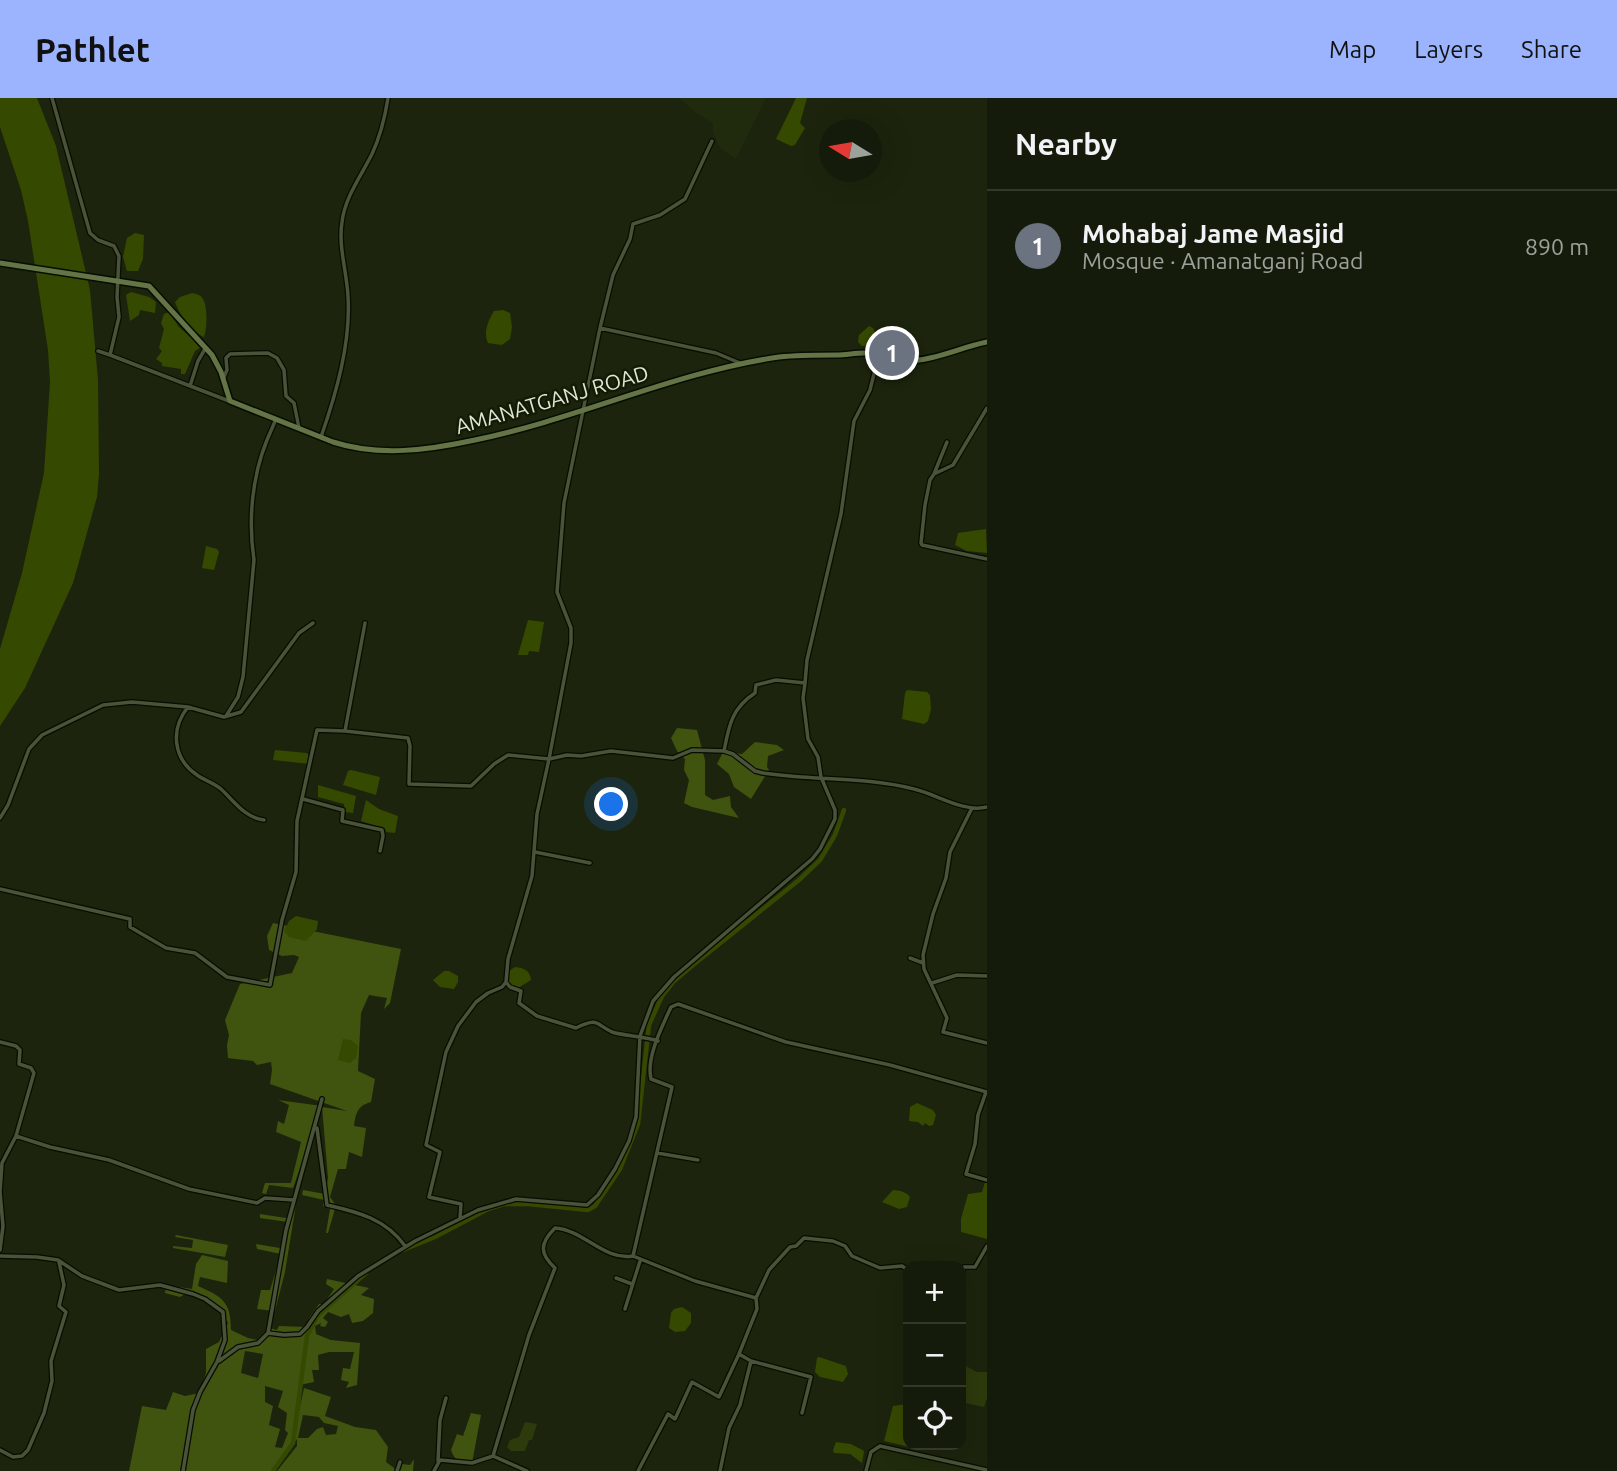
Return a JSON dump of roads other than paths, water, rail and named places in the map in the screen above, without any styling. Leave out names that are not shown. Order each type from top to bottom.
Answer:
[{"type":"main road","points":[[0,263],[149,286],[206,348],[218,365],[230,401]]},
{"type":"main road","name":"AMANATGANJ ROAD","points":[[230,401],[349,447],[405,450],[451,445],[500,435],[684,379],[780,357],[863,352],[879,354],[888,360],[922,360],[938,358],[987,342]]},
{"type":"street","points":[[52,98],[90,233],[116,249],[119,256],[117,297],[120,317],[110,355]]},
{"type":"street","points":[[321,437],[340,374],[347,329],[349,299],[342,222],[353,187],[373,152],[388,98]]},
{"type":"street","points":[[460,1218],[461,1204],[429,1197],[440,1152],[426,1145],[446,1052],[458,1026],[476,1002],[506,982],[508,959],[532,876],[537,814],[570,642],[571,628],[557,592],[564,503],[600,328],[613,275],[634,224],[660,215],[685,199],[712,141]]},
{"type":"street","points":[[600,328],[716,353],[743,364]]},
{"type":"street","points":[[190,386],[198,360],[206,348]]},
{"type":"street","points":[[98,351],[230,401]]},
{"type":"street","points":[[223,379],[227,370],[226,358],[230,354],[268,353],[277,358],[284,370],[286,396],[294,403],[299,428]]},
{"type":"street","points":[[268,1333],[300,1334],[318,1311],[344,1286],[405,1246],[460,1218],[516,1199],[587,1205],[598,1195],[629,1141],[636,1117],[641,1036],[653,1001],[674,977],[812,859],[820,849],[835,819],[835,810],[821,777],[818,757],[808,739],[803,698],[810,647],[842,514],[854,421],[870,390],[879,354]]},
{"type":"street","points":[[934,474],[953,465],[987,408]]},
{"type":"street","points":[[226,716],[238,697],[243,677],[254,560],[251,541],[252,497],[266,441],[276,419]]},
{"type":"street","points":[[947,442],[928,488],[922,545],[987,559]]},
{"type":"street","points":[[0,818],[8,805],[29,749],[42,735],[103,705],[132,702],[188,707],[226,716],[241,712],[299,633],[313,623]]},
{"type":"street","points":[[345,731],[365,623]]},
{"type":"street","points":[[724,751],[735,711],[755,693],[756,685],[776,680],[805,683]]},
{"type":"street","points":[[188,707],[181,718],[176,737],[176,747],[184,764],[219,787],[254,819],[264,820]]},
{"type":"street","points":[[0,889],[130,919],[131,928],[166,948],[195,953],[227,977],[270,985],[282,920],[296,873],[297,821],[317,730],[408,738],[409,783],[471,786],[508,755],[549,759],[611,751],[673,758],[692,750],[724,751],[737,756],[763,774],[838,780],[860,779],[909,788],[972,807],[987,807]]},
{"type":"street","points":[[303,799],[343,810],[342,821],[382,830],[380,851]]},
{"type":"street","points":[[972,807],[950,852],[949,869],[928,932],[923,963],[947,1018],[943,1031],[987,1043]]},
{"type":"street","points":[[535,852],[590,863]]},
{"type":"street","points":[[910,958],[923,963]]},
{"type":"street","points":[[932,983],[957,975],[987,976]]},
{"type":"street","points":[[506,982],[510,987],[521,991],[519,1003],[537,1016],[576,1028],[596,1022],[611,1031],[658,1041]]},
{"type":"street","points":[[633,1256],[672,1087],[649,1076],[651,1059],[671,1007],[678,1004],[786,1042],[890,1065],[987,1091],[978,1115],[975,1144],[966,1174],[987,1180]]},
{"type":"street","points":[[0,1042],[16,1046],[20,1050],[19,1064],[34,1071],[16,1136],[2,1163],[0,1250]]},
{"type":"street","points":[[217,1362],[238,1347],[258,1343],[268,1333],[286,1230],[322,1099]]},
{"type":"street","points":[[316,1125],[324,1167],[327,1205],[375,1218],[400,1238],[405,1246]]},
{"type":"street","points":[[16,1136],[50,1147],[109,1160],[189,1189],[257,1203],[265,1198],[294,1200]]},
{"type":"street","points":[[657,1153],[698,1160]]},
{"type":"street","points":[[493,1456],[529,1335],[555,1268],[544,1257],[547,1238],[555,1228],[587,1239],[606,1252],[624,1258],[633,1256],[640,1261],[695,1280],[756,1298]]},
{"type":"street","points":[[638,1471],[668,1414],[675,1419],[692,1382],[719,1396],[757,1309],[756,1298],[769,1270],[790,1247],[796,1246],[804,1238],[833,1241],[845,1246],[852,1256],[880,1268],[903,1267]]},
{"type":"street","points":[[966,1267],[975,1267],[987,1247]]},
{"type":"street","points":[[0,1256],[58,1260],[82,1276],[119,1290],[157,1285],[205,1298],[223,1312],[225,1340],[217,1362],[192,1410],[184,1471]]},
{"type":"street","points":[[0,1450],[13,1457],[22,1456],[28,1450],[44,1413],[52,1381],[51,1361],[66,1312],[59,1306],[64,1285],[58,1260]]},
{"type":"street","points":[[625,1309],[640,1261]]},
{"type":"street","points":[[616,1278],[632,1284]]},
{"type":"street","points":[[739,1354],[751,1361],[811,1377],[802,1413]]},
{"type":"street","points":[[720,1471],[729,1428],[740,1405],[751,1361]]},
{"type":"street","points":[[434,1471],[438,1463],[440,1420],[446,1398]]},
{"type":"street","points":[[866,1471],[871,1452],[880,1446],[987,1470]]},
{"type":"street","points":[[438,1463],[440,1460],[472,1463],[493,1456],[527,1471]]},
{"type":"street","points":[[397,1471],[400,1462]]},
{"type":"waterway","points":[[403,1250],[504,1204],[588,1210],[595,1206],[620,1169],[638,1124],[649,1025],[662,996],[673,982],[820,860],[835,835],[844,810]]},
{"type":"waterway","points":[[273,1471],[293,1443],[307,1336],[318,1315],[366,1273]]},
{"type":"place","name":"Mohabaj Jame Masjid","points":[[892,353]]}]
